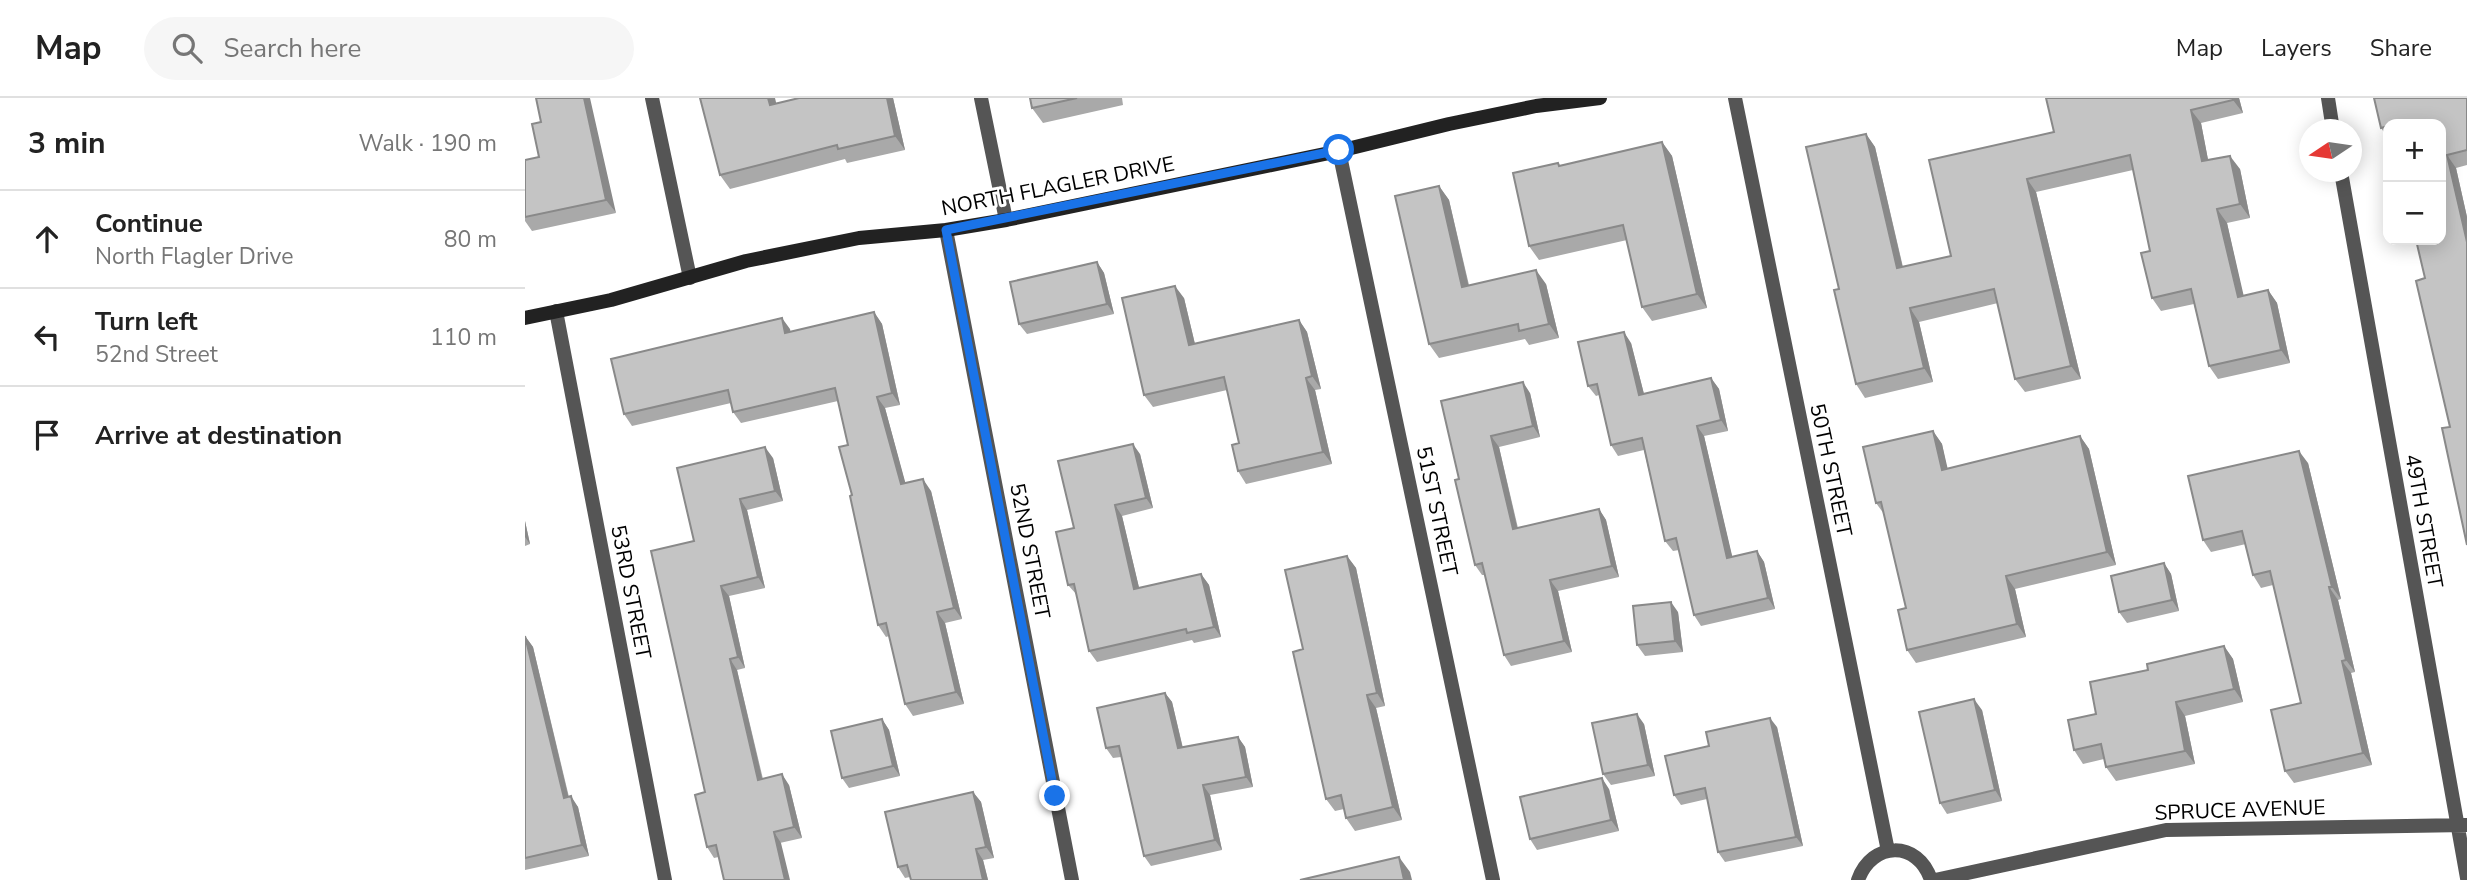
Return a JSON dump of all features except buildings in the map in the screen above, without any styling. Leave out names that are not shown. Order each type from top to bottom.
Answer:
[{"type":"street","points":[[652,98],[689,278]]},
{"type":"street","points":[[981,98],[1006,220]]},
{"type":"street","name":"NORTH FLAGLER DRIVE","points":[[525,318],[611,300],[745,261],[859,238],[946,230],[1006,220],[1339,150],[1449,124],[1537,106],[1600,98]]},
{"type":"street","name":"50TH STREET","points":[[1735,98],[1888,851]]},
{"type":"street","points":[[2327,98],[2331,119]]},
{"type":"street","name":"51ST STREET","points":[[1339,150],[1493,880]]},
{"type":"street","name":"49TH STREET","points":[[2343,182],[2462,826],[2467,878]]},
{"type":"street","name":"52ND STREET","points":[[946,230],[1072,880]]},
{"type":"street","name":"53RD STREET","points":[[556,311],[665,880]]},
{"type":"street","name":"SPRUCE AVENUE","points":[[1933,880],[2166,830],[2462,826]]},
{"type":"street","points":[[1858,880],[1868,862],[1888,851],[1911,854],[1928,869],[1933,880]]},
{"type":"route","points":[[1055,796],[946,230],[1006,220],[1339,150]]}]
